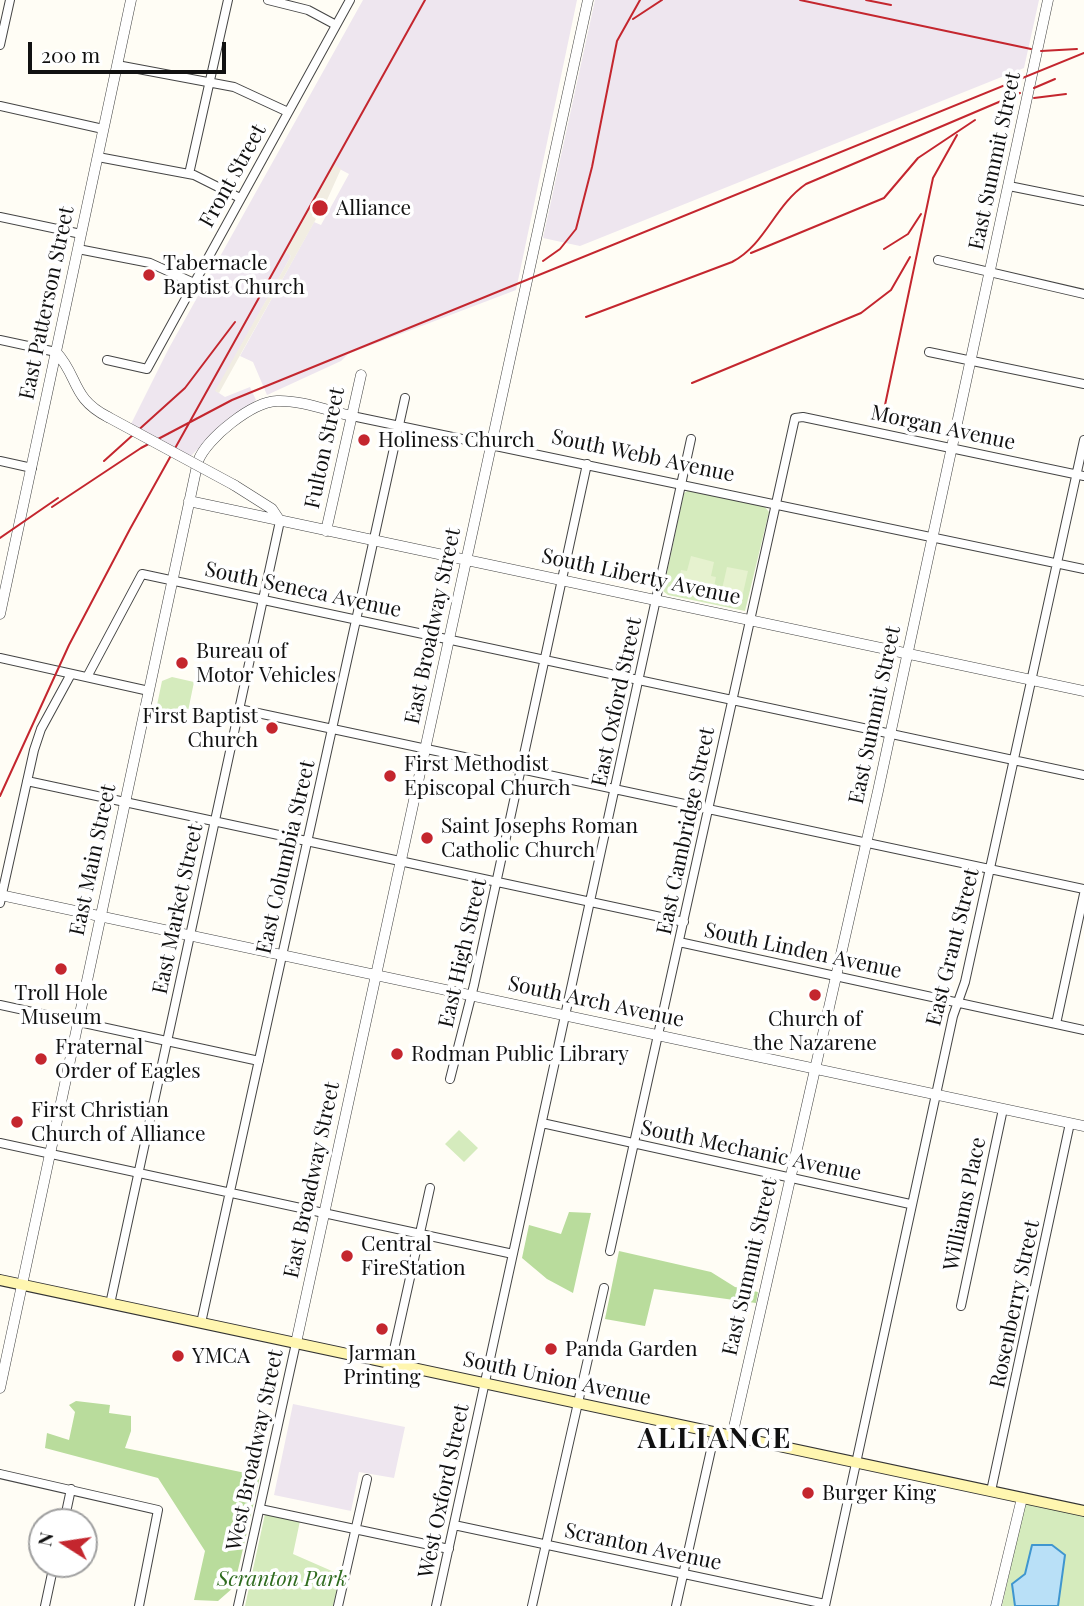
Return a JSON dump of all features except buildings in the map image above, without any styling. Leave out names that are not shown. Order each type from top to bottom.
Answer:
[{"type":"main road","name":"South Union Avenue","points":[[0,1280],[1022,1498],[1083,1508]]},
{"type":"street","points":[[0,45],[10,0]]},
{"type":"street","name":"East Patterson Street","points":[[0,614],[131,0]]},
{"type":"street","points":[[189,174],[228,0]]},
{"type":"street","points":[[268,0],[307,10],[336,25]]},
{"type":"street","name":"Front Street","points":[[107,360],[147,369],[350,0]]},
{"type":"street","name":"East Broadway Street","points":[[296,1343],[588,0]]},
{"type":"street","name":"East Summit Street","points":[[732,1436],[813,1068],[909,653],[1048,0]]},
{"type":"street","points":[[117,65],[243,90],[288,112]]},
{"type":"street","points":[[0,106],[103,129]]},
{"type":"street","points":[[97,157],[189,174],[240,198]]},
{"type":"street","points":[[1009,186],[1084,201]]},
{"type":"street","points":[[0,217],[81,234]]},
{"type":"street","points":[[78,249],[150,263],[194,283]]},
{"type":"street","points":[[938,260],[1084,294]]},
{"type":"street","points":[[0,340],[56,352],[79,395],[93,409],[234,485],[272,509],[280,521]]},
{"type":"street","points":[[929,352],[1084,384]]},
{"type":"street","name":"Fulton Street","points":[[326,531],[361,374]]},
{"type":"street","name":"East Columbia Street","points":[[201,1323],[405,398]]},
{"type":"street","name":"South Webb Avenue","points":[[206,446],[240,417],[271,402],[285,402],[1084,569]]},
{"type":"street","name":"Morgan Avenue","points":[[795,418],[803,417],[1080,475]]},
{"type":"street","name":"East Cambridge Street","points":[[610,1251],[795,418]]},
{"type":"street","name":"East Oxford Street","points":[[485,1383],[691,439]]},
{"type":"street","name":"East Grant Street","points":[[825,1605],[910,1203],[991,869],[1080,475],[1084,440]]},
{"type":"street","name":"East Main Street","points":[[0,1388],[189,501],[198,461],[206,446]]},
{"type":"street","points":[[0,461],[32,468]]},
{"type":"street","name":"East High Street","points":[[450,1079],[472,995],[587,464]]},
{"type":"street","name":"South Liberty Avenue","points":[[189,501],[1084,691]]},
{"type":"street","name":"East Market Street","points":[[110,1304],[280,521]]},
{"type":"street","name":"South Seneca Avenue","points":[[87,677],[142,574],[1084,775]]},
{"type":"street","points":[[0,658],[149,691]]},
{"type":"street","points":[[1,898],[40,730],[71,674]]},
{"type":"street","points":[[239,709],[991,869],[1084,892],[1056,1024]]},
{"type":"street","name":"South Linden Avenue","points":[[27,781],[684,922]]},
{"type":"street","name":"South Arch Avenue","points":[[1,898],[101,915],[1084,1126]]},
{"type":"street","name":"South Linden Avenue","points":[[679,942],[1084,1030]]},
{"type":"street","points":[[0,1005],[259,1061]]},
{"type":"street","name":"Williams Place","points":[[961,1306],[1003,1109]]},
{"type":"street","name":"South Mechanic Avenue","points":[[542,1123],[910,1203]]},
{"type":"street","name":"Rosenberry Street","points":[[991,1491],[1070,1124]]},
{"type":"street","points":[[0,1143],[513,1254]]},
{"type":"street","points":[[391,1363],[430,1188]]},
{"type":"street","points":[[532,1606],[604,1288]]},
{"type":"street","name":"West Broadway Street","points":[[238,1606],[296,1343]]},
{"type":"street","name":"West Oxford Street","points":[[436,1606],[485,1383]]},
{"type":"street","points":[[676,1606],[715,1432]]},
{"type":"street","points":[[0,1474],[158,1510],[139,1606]]},
{"type":"street","points":[[338,1606],[368,1479]]},
{"type":"street","points":[[67,1508],[71,1489]]},
{"type":"street","points":[[996,1606],[1022,1498]]},
{"type":"street","points":[[260,1509],[449,1549]]},
{"type":"street","name":"Scranton Avenue","points":[[454,1525],[825,1605]]},
{"type":"street","points":[[45,1606],[51,1578]]},
{"type":"shaded area","points":[[363,0],[577,0],[516,290],[348,354],[341,361],[267,395],[253,362],[240,356],[314,222],[321,225],[349,174],[334,166],[286,252],[291,256],[216,391],[225,397],[250,387],[256,400],[212,434],[191,456],[131,424],[169,348]]},
{"type":"shaded area","points":[[595,0],[1039,0],[1024,68],[580,246],[543,238]]},
{"type":"shaded area","points":[[334,165],[341,169],[327,200],[322,198],[312,216],[316,219],[219,393],[215,391],[291,256],[286,252]]},
{"type":"shaded area","points":[[293,1404],[405,1427],[394,1478],[359,1472],[351,1511],[274,1495]]},
{"type":"green space","points":[[689,490],[765,507],[769,512],[745,611],[668,595],[663,591],[684,493]]},
{"type":"green space","points":[[691,556],[714,562],[711,576],[716,577],[712,596],[677,588],[681,570],[687,571]]},
{"type":"green space","points":[[727,567],[748,571],[741,602],[720,598]]},
{"type":"green space","points":[[172,677],[194,682],[187,716],[156,710],[162,681]]},
{"type":"green space","points":[[459,1130],[478,1148],[464,1162],[445,1144]]},
{"type":"green space","points":[[569,1212],[591,1213],[573,1293],[547,1279],[522,1258],[529,1225],[561,1234]]},
{"type":"green space","points":[[619,1251],[711,1272],[735,1287],[758,1292],[756,1303],[654,1289],[645,1326],[605,1319]]},
{"type":"green space","points":[[76,1401],[110,1405],[109,1413],[131,1416],[131,1431],[125,1448],[260,1476],[234,1587],[218,1601],[194,1600],[205,1551],[158,1478],[45,1448],[47,1433],[69,1440],[75,1412],[69,1405]]},
{"type":"green space","points":[[1025,1503],[1084,1516],[1084,1606],[1002,1606]]},
{"type":"green space","name":"Scranton Park","points":[[265,1514],[300,1521],[293,1554],[341,1575],[333,1606],[245,1606]]},
{"type":"water","points":[[1032,1545],[1052,1545],[1065,1555],[1058,1606],[1015,1606],[1012,1584],[1025,1574]]},
{"type":"railway","points":[[0,796],[69,645],[130,529],[425,0]]},
{"type":"railway","points":[[543,261],[560,249],[576,229],[592,167],[617,41],[640,0]]},
{"type":"railway","points":[[633,19],[662,0]]},
{"type":"railway","points":[[800,0],[1031,49]]},
{"type":"railway","points":[[866,0],[891,5]]},
{"type":"railway","points":[[1041,51],[1077,49]]},
{"type":"railway","points":[[52,507],[141,448],[232,400],[1084,53]]},
{"type":"railway","points":[[1034,88],[1055,79]]},
{"type":"railway","points":[[586,317],[732,262],[753,245],[786,203],[806,184],[1020,93]]},
{"type":"railway","points":[[1034,98],[1066,94]]},
{"type":"railway","points":[[751,253],[884,198],[918,158],[975,120]]},
{"type":"railway","points":[[881,424],[933,178],[957,135]]},
{"type":"railway","points":[[884,249],[908,234],[921,214]]},
{"type":"railway","points":[[692,383],[861,313],[891,290],[910,257]]},
{"type":"railway","points":[[104,461],[185,388],[235,322]]},
{"type":"railway","points":[[0,538],[58,498]]},
{"type":"place","name":"Alliance","points":[[320,208]]},
{"type":"place","name":"Tabernacle Baptist Church","points":[[149,275]]},
{"type":"place","name":"Holiness Church","points":[[364,440]]},
{"type":"place","name":"Bureau of Motor Vehicles","points":[[182,663]]},
{"type":"place","name":"First Baptist Church","points":[[272,728]]},
{"type":"place","name":"First Methodist Episcopal Church","points":[[390,776]]},
{"type":"place","name":"Saint Josephs Roman Catholic Church","points":[[427,838]]},
{"type":"place","name":"Troll Hole Museum","points":[[61,969]]},
{"type":"place","name":"Church of the Nazarene","points":[[815,995]]},
{"type":"place","name":"Rodman Public Library","points":[[397,1054]]},
{"type":"place","name":"Fraternal Order of Eagles","points":[[41,1059]]},
{"type":"place","name":"First Christian Church of Alliance","points":[[17,1122]]},
{"type":"place","name":"Central FireStation","points":[[347,1256]]},
{"type":"place","name":"Jarman Printing","points":[[382,1329]]},
{"type":"place","name":"Panda Garden","points":[[551,1349]]},
{"type":"place","name":"YMCA","points":[[178,1356]]},
{"type":"place","name":"Burger King","points":[[808,1493]]},
{"type":"district","name":"ALLIANCE","points":[[715,1439]]}]
